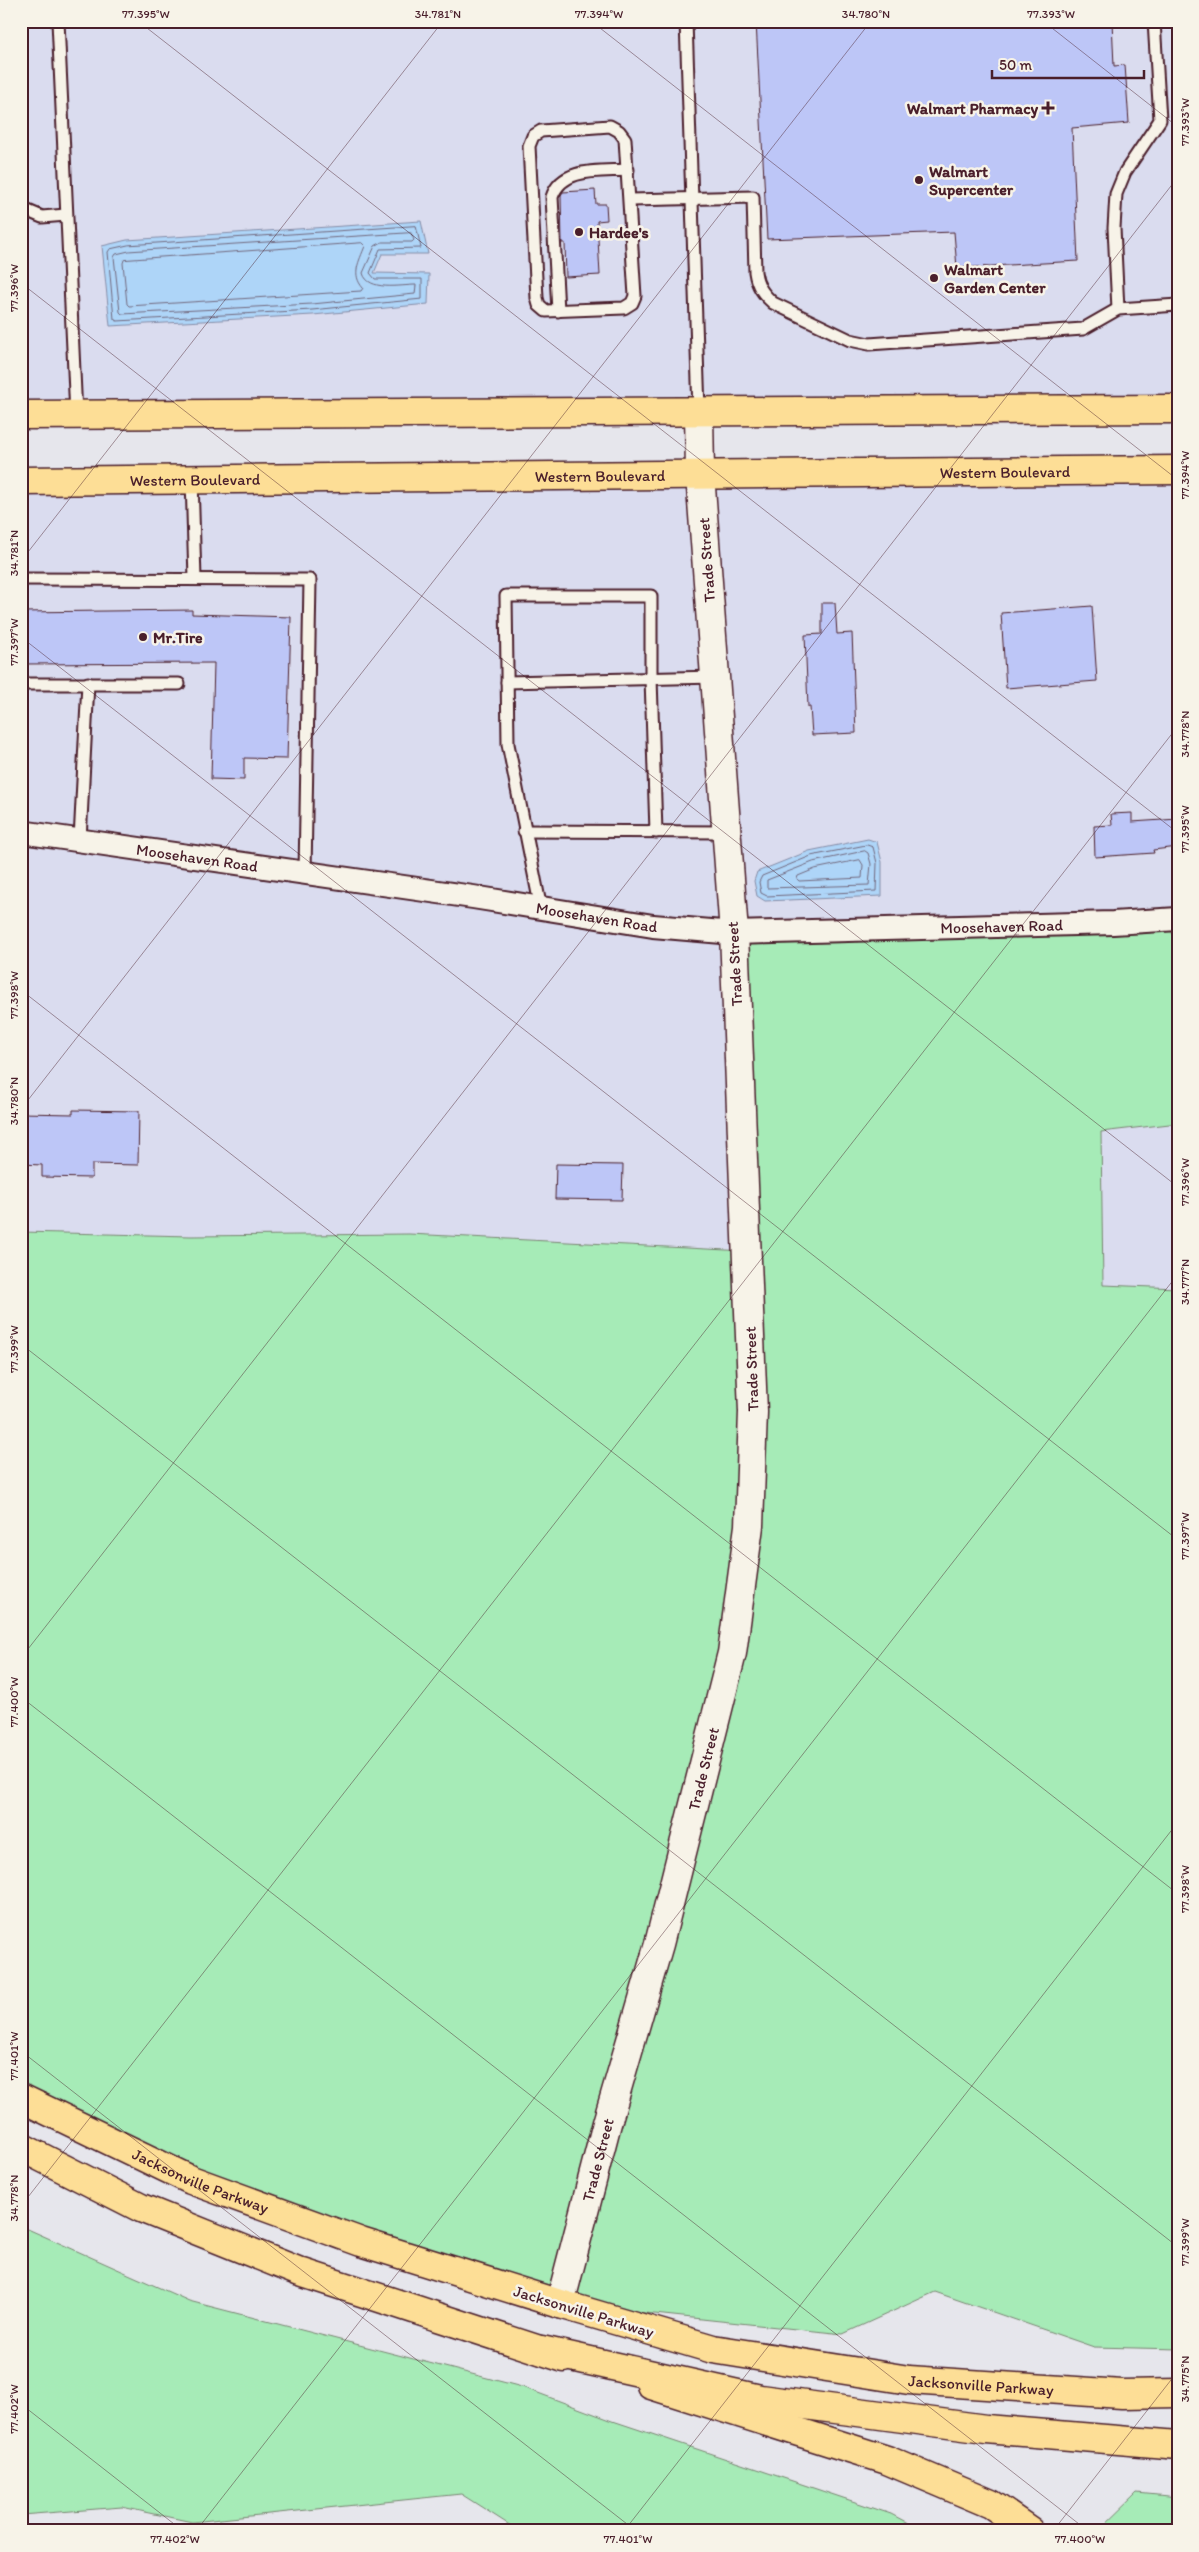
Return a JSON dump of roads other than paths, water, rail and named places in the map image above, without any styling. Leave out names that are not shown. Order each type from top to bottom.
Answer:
[{"type":"main road","points":[[21,416],[1178,409]]},
{"type":"main road","name":"Western Boulevard","points":[[21,481],[1178,470]]},
{"type":"main road","name":"Jacksonville Parkway","points":[[21,2098],[191,2180],[361,2242],[713,2350],[909,2380],[1122,2394],[1178,2393]]},
{"type":"main road","points":[[21,2148],[141,2208],[300,2272],[887,2460],[991,2504],[1030,2531]]},
{"type":"main road","points":[[541,2350],[760,2399],[986,2429],[1178,2444]]},
{"type":"street","name":"Trade Street","points":[[560,2304],[607,2123],[659,1944],[732,1653],[749,1526],[752,1412],[734,933],[700,474],[699,411]]},
{"type":"street","name":"Moosehaven Road","points":[[21,832],[653,926],[734,933],[1113,923],[1178,919]]},
{"type":"lane","points":[[58,21],[76,415]]},
{"type":"lane","points":[[686,21],[699,411]]},
{"type":"lane","points":[[1118,309],[1114,228],[1116,194],[1124,172],[1160,120],[1154,21]]},
{"type":"lane","points":[[610,126],[620,131],[625,140],[631,200],[635,296],[632,304],[624,308],[546,311],[539,305],[536,298],[529,146],[533,136],[541,130],[610,126]]},
{"type":"lane","points":[[558,311],[552,197],[555,188],[561,180],[579,173],[628,170]]},
{"type":"lane","points":[[631,200],[693,200],[753,197],[755,272],[757,283],[764,295],[773,303],[850,340],[869,344],[1083,330],[1118,309],[1178,305]]},
{"type":"lane","points":[[21,208],[42,217],[66,215]]},
{"type":"lane","points":[[192,479],[195,579]]},
{"type":"lane","points":[[21,580],[310,580],[305,873]]},
{"type":"lane","points":[[541,908],[508,744],[506,596],[651,596],[651,678],[656,832]]},
{"type":"lane","points":[[507,682],[714,677]]},
{"type":"lane","points":[[80,840],[88,683]]},
{"type":"lane","points":[[21,684],[179,684]]},
{"type":"lane","points":[[524,831],[726,832]]},
{"type":"water","points":[[421,221],[428,254],[382,254],[374,273],[429,274],[428,304],[313,315],[110,326],[102,246],[127,240]]},
{"type":"water","points":[[868,839],[877,842],[882,862],[882,896],[765,901],[757,896],[754,881],[757,872],[809,851]]},
{"type":"place","name":"Walmart Pharmacy","points":[[1048,108]]},
{"type":"place","name":"Walmart Supercenter","points":[[919,180]]},
{"type":"place","name":"Hardee's","points":[[579,232]]},
{"type":"place","name":"Walmart Garden Center","points":[[934,278]]},
{"type":"place","name":"Mr.Tire","points":[[143,637]]}]
